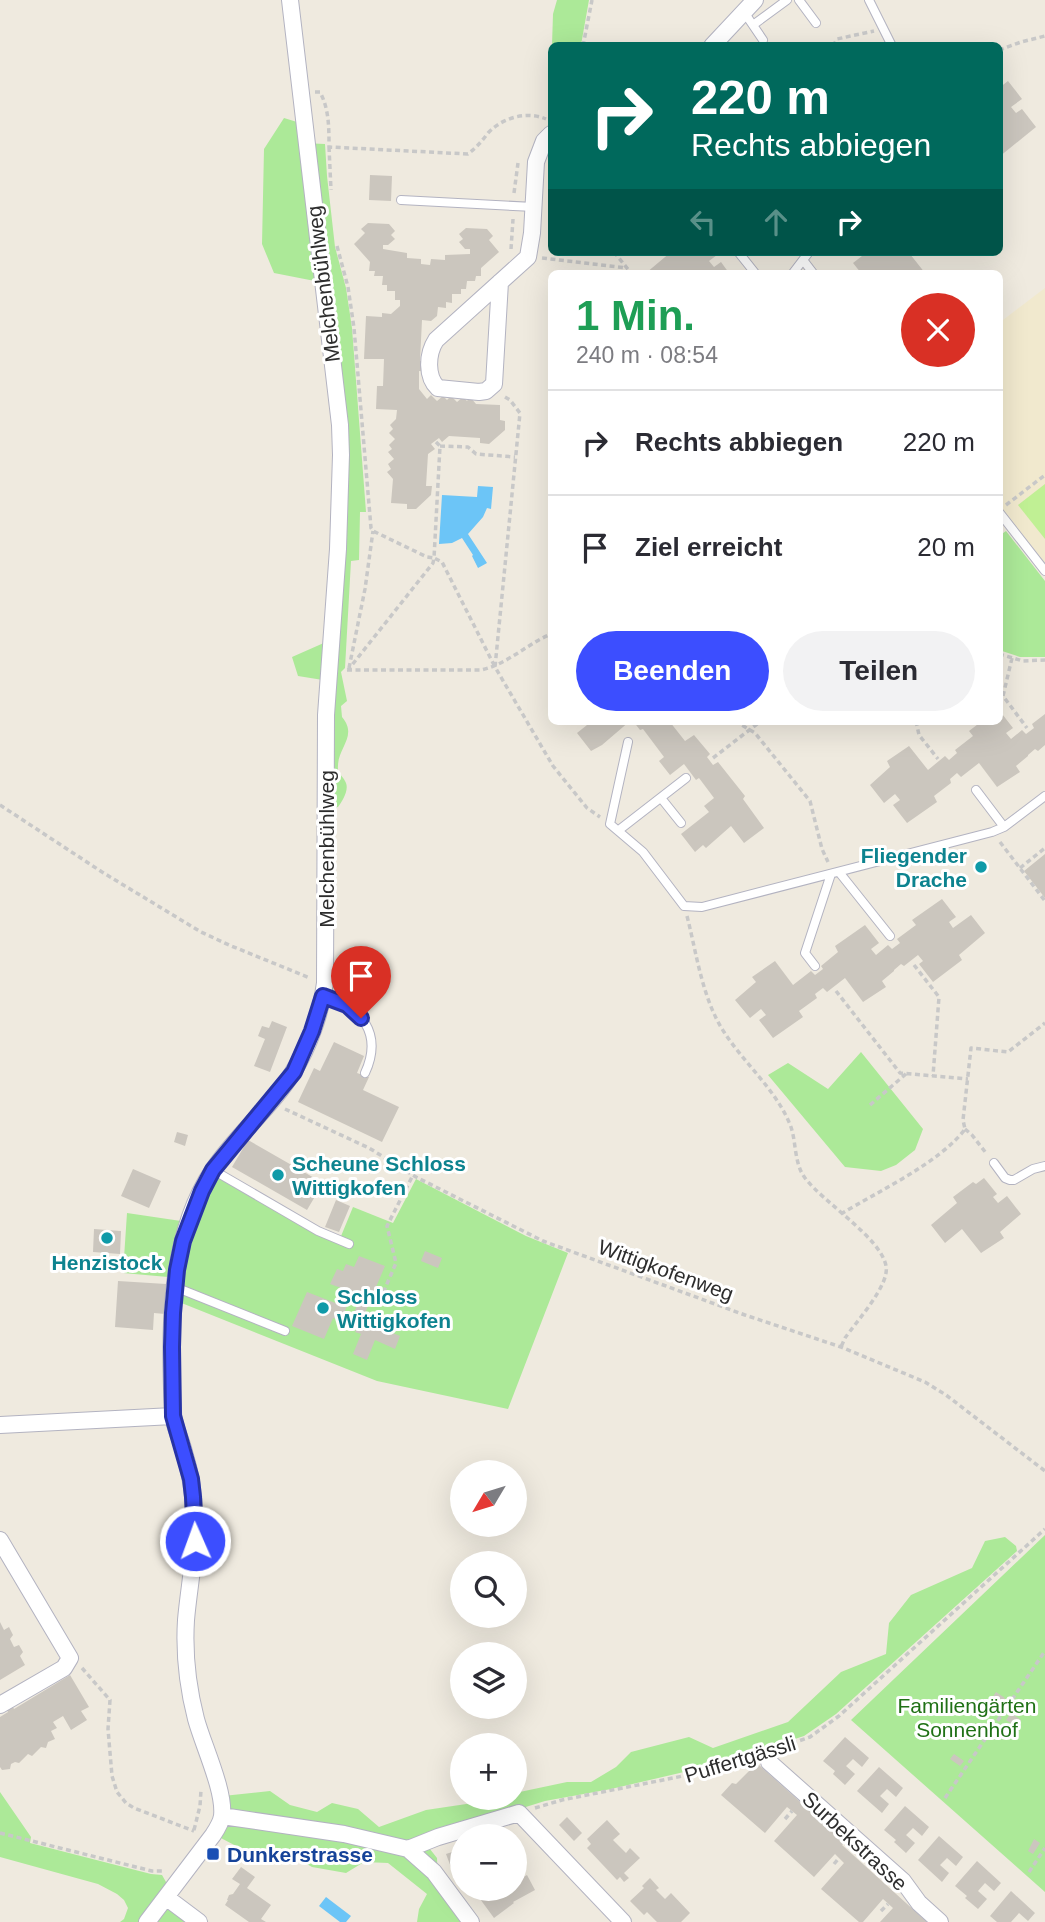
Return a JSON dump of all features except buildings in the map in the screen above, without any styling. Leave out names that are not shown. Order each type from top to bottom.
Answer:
[{"type":"street","name":"Melchenbühlweg","points":[[222,1816],[219,1794],[195,1716],[188,1675],[186,1622],[195,1519],[191,1479],[173,1416],[175,1287],[179,1257],[188,1224],[202,1191],[213,1170],[294,1072],[312,1031],[324,990],[326,715],[338,549],[341,445],[290,0]]},
{"type":"street","points":[[716,42],[750,12]]},
{"type":"street","points":[[500,282],[494,384],[491,388],[479,392],[438,388],[430,378],[431,353],[436,340],[500,282],[528,257],[536,162],[548,137]]},
{"type":"street","points":[[0,1425],[173,1416]]},
{"type":"street","points":[[0,1540],[70,1658],[64,1668],[0,1705]]},
{"type":"street","name":"Surbekstrasse","points":[[769,1762],[903,1881],[919,1903],[940,1922]]},
{"type":"street","points":[[408,1849],[438,1837],[519,1813],[623,1922]]},
{"type":"street","points":[[148,1922],[219,1827],[222,1816],[344,1834],[408,1849],[434,1872],[471,1922]]},
{"type":"street","points":[[167,1898],[199,1922]]},
{"type":"lane","points":[[764,40],[750,12],[787,0]]},
{"type":"lane","points":[[799,0],[816,23]]},
{"type":"lane","points":[[869,0],[890,42]]},
{"type":"lane","points":[[401,200],[534,207]]},
{"type":"lane","points":[[741,256],[753,270]]},
{"type":"lane","points":[[795,270],[806,256]]},
{"type":"lane","points":[[803,260],[811,270]]},
{"type":"lane","points":[[1003,516],[1045,571]]},
{"type":"lane","points":[[628,742],[610,824],[643,852],[684,906],[702,907],[992,832],[1004,827],[1045,796]]},
{"type":"lane","points":[[619,830],[686,778]]},
{"type":"lane","points":[[976,790],[1004,827]]},
{"type":"lane","points":[[661,798],[681,822]]},
{"type":"lane","points":[[835,873],[890,936]]},
{"type":"lane","points":[[815,966],[804,953],[835,873]]},
{"type":"lane","points":[[324,990],[347,1005],[367,1026],[372,1052],[365,1073]]},
{"type":"lane","points":[[994,1163],[1005,1178],[1010,1180],[1045,1166]]},
{"type":"lane","points":[[213,1170],[318,1231],[349,1244]]},
{"type":"lane","points":[[175,1287],[285,1331]]},
{"type":"path","points":[[584,42],[592,0]]},
{"type":"path","points":[[835,42],[837,38],[866,33]]},
{"type":"path","points":[[1003,49],[1045,36]]},
{"type":"path","points":[[300,91],[320,92],[326,103],[332,199]]},
{"type":"path","points":[[329,147],[468,154],[501,122],[519,116],[536,115],[548,120]]},
{"type":"path","points":[[336,234],[354,328],[370,524],[373,531],[365,589],[348,670]]},
{"type":"path","points":[[617,256],[627,268]]},
{"type":"path","points":[[528,257],[627,268]]},
{"type":"path","points":[[491,388],[510,400],[520,413],[495,667]]},
{"type":"path","points":[[348,670],[435,558],[438,444],[468,447],[476,454],[515,457]]},
{"type":"path","points":[[1003,508],[1045,475]]},
{"type":"path","points":[[373,531],[442,562],[495,667],[553,765],[587,808],[610,824]]},
{"type":"path","points":[[328,669],[481,670],[495,667],[548,635]]},
{"type":"path","points":[[1003,655],[1023,661],[1045,660]]},
{"type":"path","points":[[1012,658],[1003,696],[1027,728]]},
{"type":"path","points":[[742,725],[755,733],[810,800],[822,849],[835,873]]},
{"type":"path","points":[[713,758],[756,725]]},
{"type":"path","points":[[917,725],[919,735],[938,759]]},
{"type":"path","points":[[0,805],[102,872],[201,932],[324,990]]},
{"type":"path","points":[[992,832],[1045,901]]},
{"type":"path","points":[[1020,868],[1045,848]]},
{"type":"path","points":[[684,906],[709,1005],[724,1032],[780,1105],[791,1125],[802,1175],[882,1254],[887,1269],[884,1283],[845,1338],[841,1348]]},
{"type":"path","points":[[914,965],[939,997],[933,1076]]},
{"type":"path","points":[[836,991],[900,1073],[968,1079]]},
{"type":"path","points":[[994,1163],[965,1129],[963,1120],[971,1048],[1008,1052],[1045,1023]]},
{"type":"path","points":[[870,1105],[907,1073]]},
{"type":"path","name":"Wittigkofenweg","points":[[270,1102],[369,1148],[413,1175],[543,1241],[841,1348],[925,1382],[1045,1471]]},
{"type":"path","points":[[841,1214],[925,1164],[960,1137],[965,1129]]},
{"type":"path","points":[[380,1300],[396,1263],[387,1226],[413,1175]]},
{"type":"path","name":"Puffertgässli","points":[[519,1813],[555,1802],[683,1776],[810,1737],[839,1716],[1045,1530]]},
{"type":"path","points":[[945,1798],[1045,1651]]},
{"type":"path","points":[[70,1658],[110,1700],[108,1729],[112,1776],[117,1792],[134,1808],[194,1831]]},
{"type":"path","points":[[785,1819],[792,1811]]},
{"type":"path","points":[[0,1833],[152,1871],[170,1870]]},
{"type":"path","points":[[1029,1872],[1045,1848]]},
{"type":"path","points":[[834,1864],[839,1858]]},
{"type":"path","points":[[881,1911],[888,1903]]},
{"type":"shaded area","points":[[1045,288],[1045,565],[1003,511],[1003,320]]},
{"type":"green space","points":[[557,0],[589,0],[582,42],[552,42],[553,14]]},
{"type":"green space","points":[[284,118],[297,122],[303,143],[325,144],[335,247],[346,288],[352,328],[366,512],[360,512],[359,560],[351,561],[345,668],[341,672],[347,701],[341,706],[342,717],[348,736],[338,768],[346,784],[346,791],[338,807],[327,809],[329,681],[298,676],[292,657],[326,642],[340,549],[325,283],[274,273],[262,244],[264,149]]},
{"type":"green space","points":[[1045,484],[1045,539],[1018,505]]},
{"type":"green space","points":[[1006,531],[1045,581],[1045,657],[1020,657],[1003,651],[1003,533]]},
{"type":"green space","points":[[861,1052],[923,1129],[915,1150],[896,1165],[881,1171],[845,1167],[768,1075],[788,1063],[828,1089]]},
{"type":"green space","points":[[219,1176],[339,1241],[353,1207],[393,1223],[416,1179],[526,1236],[568,1253],[508,1409],[377,1381],[179,1302],[187,1253],[196,1220]]},
{"type":"green space","points":[[127,1213],[181,1221],[168,1277],[123,1273]]},
{"type":"green space","name":"Familiengärten Sonnenhof","points":[[1045,1535],[1045,1892],[851,1720]]},
{"type":"green space","points":[[1005,1537],[1016,1546],[1017,1551],[836,1714],[804,1736],[684,1772],[527,1807],[527,1790],[567,1782],[591,1782],[616,1767],[631,1752],[689,1737],[713,1748],[788,1722],[841,1672],[886,1654],[889,1623],[911,1595],[972,1568],[985,1541]]},
{"type":"green space","points":[[270,1791],[290,1805],[317,1812],[332,1803],[358,1809],[379,1827],[426,1810],[450,1806],[450,1810],[516,1810],[471,1824],[450,1824],[450,1830],[422,1839],[437,1858],[438,1884],[465,1922],[417,1922],[419,1909],[427,1894],[388,1863],[364,1862],[346,1873],[312,1867],[290,1854],[262,1856],[217,1836],[223,1796]]},
{"type":"green space","points":[[0,1792],[31,1837],[30,1843],[162,1875],[196,1922],[120,1922],[128,1908],[117,1894],[98,1884],[0,1857]]},
{"type":"water","points":[[478,486],[493,487],[491,509],[487,508],[468,534],[487,563],[478,568],[462,538],[452,543],[439,544],[442,495],[477,497]]},
{"type":"water","points":[[326,1897],[351,1916],[346,1922],[340,1922],[319,1906]]},
{"type":"place","name":"Fliegender Drache","points":[[981,867]]},
{"type":"place","name":"Scheune Schloss Wittigkofen","points":[[278,1175]]},
{"type":"place","name":"Henzistock","points":[[107,1238]]},
{"type":"place","name":"Schloss Wittigkofen","points":[[323,1308]]},
{"type":"place","name":"Dunkerstrasse","points":[[213,1854]]},
{"type":"route","points":[[195,1541],[191,1479],[173,1416],[175,1287],[179,1257],[188,1224],[213,1170],[294,1072],[312,1031],[323,996],[347,1005],[361,1018]]}]
